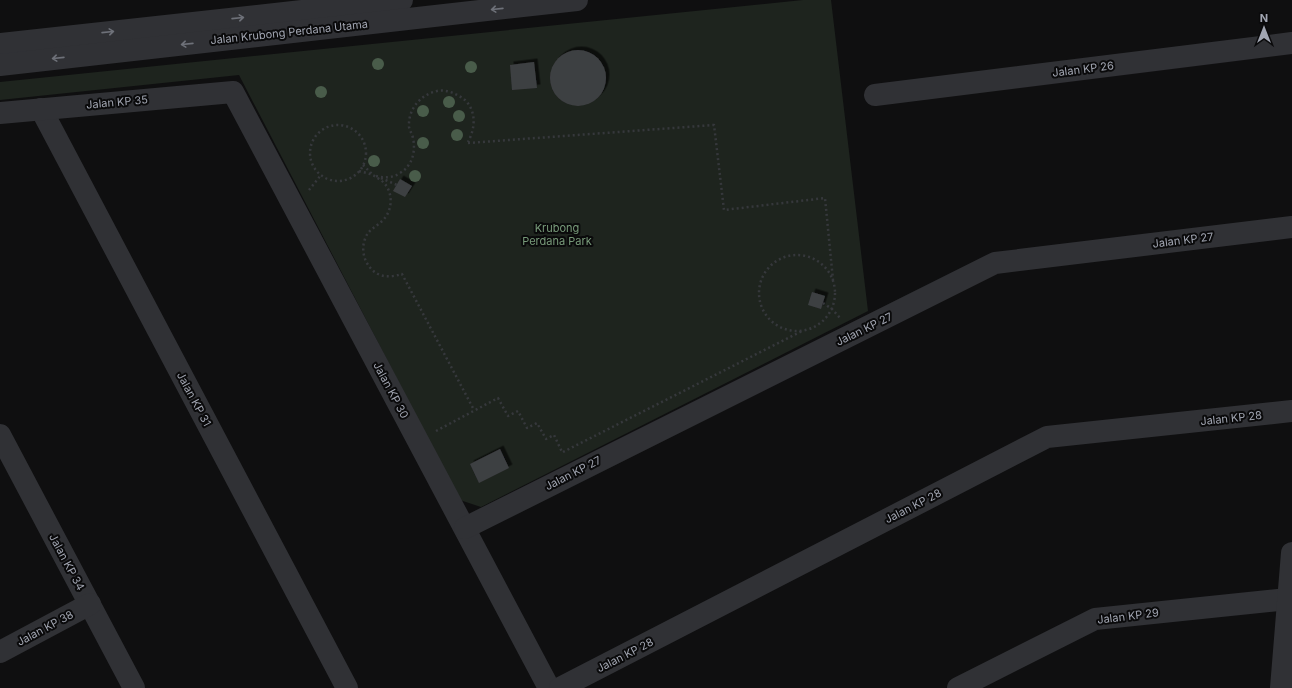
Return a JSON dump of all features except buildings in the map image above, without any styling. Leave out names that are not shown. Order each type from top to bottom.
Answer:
[{"type":"street","name":"Jalan Krubong Perdana Utama","points":[[0,44],[402,0]]},
{"type":"street","name":"Jalan Krubong Perdana Utama","points":[[0,65],[577,0]]},
{"type":"street","name":"Jalan KP 26","points":[[875,95],[1292,43]]},
{"type":"street","name":"Jalan KP 35","points":[[0,113],[233,92]]},
{"type":"street","name":"Jalan KP 30","points":[[233,92],[549,688]]},
{"type":"street","name":"Jalan KP 31","points":[[41,109],[347,688]]},
{"type":"street","name":"Jalan KP 27","points":[[465,528],[574,472],[995,263],[1292,227]]},
{"type":"street","name":"Jalan KP 28","points":[[560,688],[1047,437],[1292,411]]},
{"type":"street","name":"Jalan KP 34","points":[[2,444],[90,604],[134,688]]},
{"type":"street","points":[[1281,688],[1292,553]]},
{"type":"street","name":"Jalan KP 29","points":[[958,688],[1095,619],[1288,599]]},
{"type":"street","name":"Jalan KP 38","points":[[0,652],[90,604]]},
{"type":"path","points":[[359,171],[381,177],[390,177],[398,175],[405,170],[413,155],[413,138],[409,128],[409,118],[413,108],[424,96],[429,93],[439,91],[450,92],[460,96],[468,103],[473,112],[474,123],[473,134],[468,143],[714,125],[724,210],[825,198],[835,300],[832,309],[820,324],[802,331],[563,452]]},
{"type":"path","points":[[339,125],[356,131],[365,146],[366,155],[363,165],[353,176],[345,180],[329,179],[321,175],[315,169],[309,152],[315,136],[322,129],[330,126],[339,125]]},
{"type":"path","points":[[363,165],[387,186],[391,204],[388,213],[383,220],[369,231],[365,238],[363,246],[367,262],[378,274],[394,276],[402,274],[474,410]]},
{"type":"path","points":[[373,175],[397,185]]},
{"type":"path","points":[[802,331],[792,331],[781,328],[772,322],[764,313],[758,292],[760,281],[766,271],[773,262],[794,254],[815,259],[823,264],[833,280]]},
{"type":"path","points":[[823,303],[832,309]]},
{"type":"path","points":[[418,440],[498,398],[508,416],[518,411],[527,428],[537,423],[546,439],[554,435],[574,472]]},
{"type":"green space","name":"Krubong Perdana Park","points":[[803,0],[831,0],[868,311],[481,507],[460,500],[239,75],[0,100],[0,82]]}]
